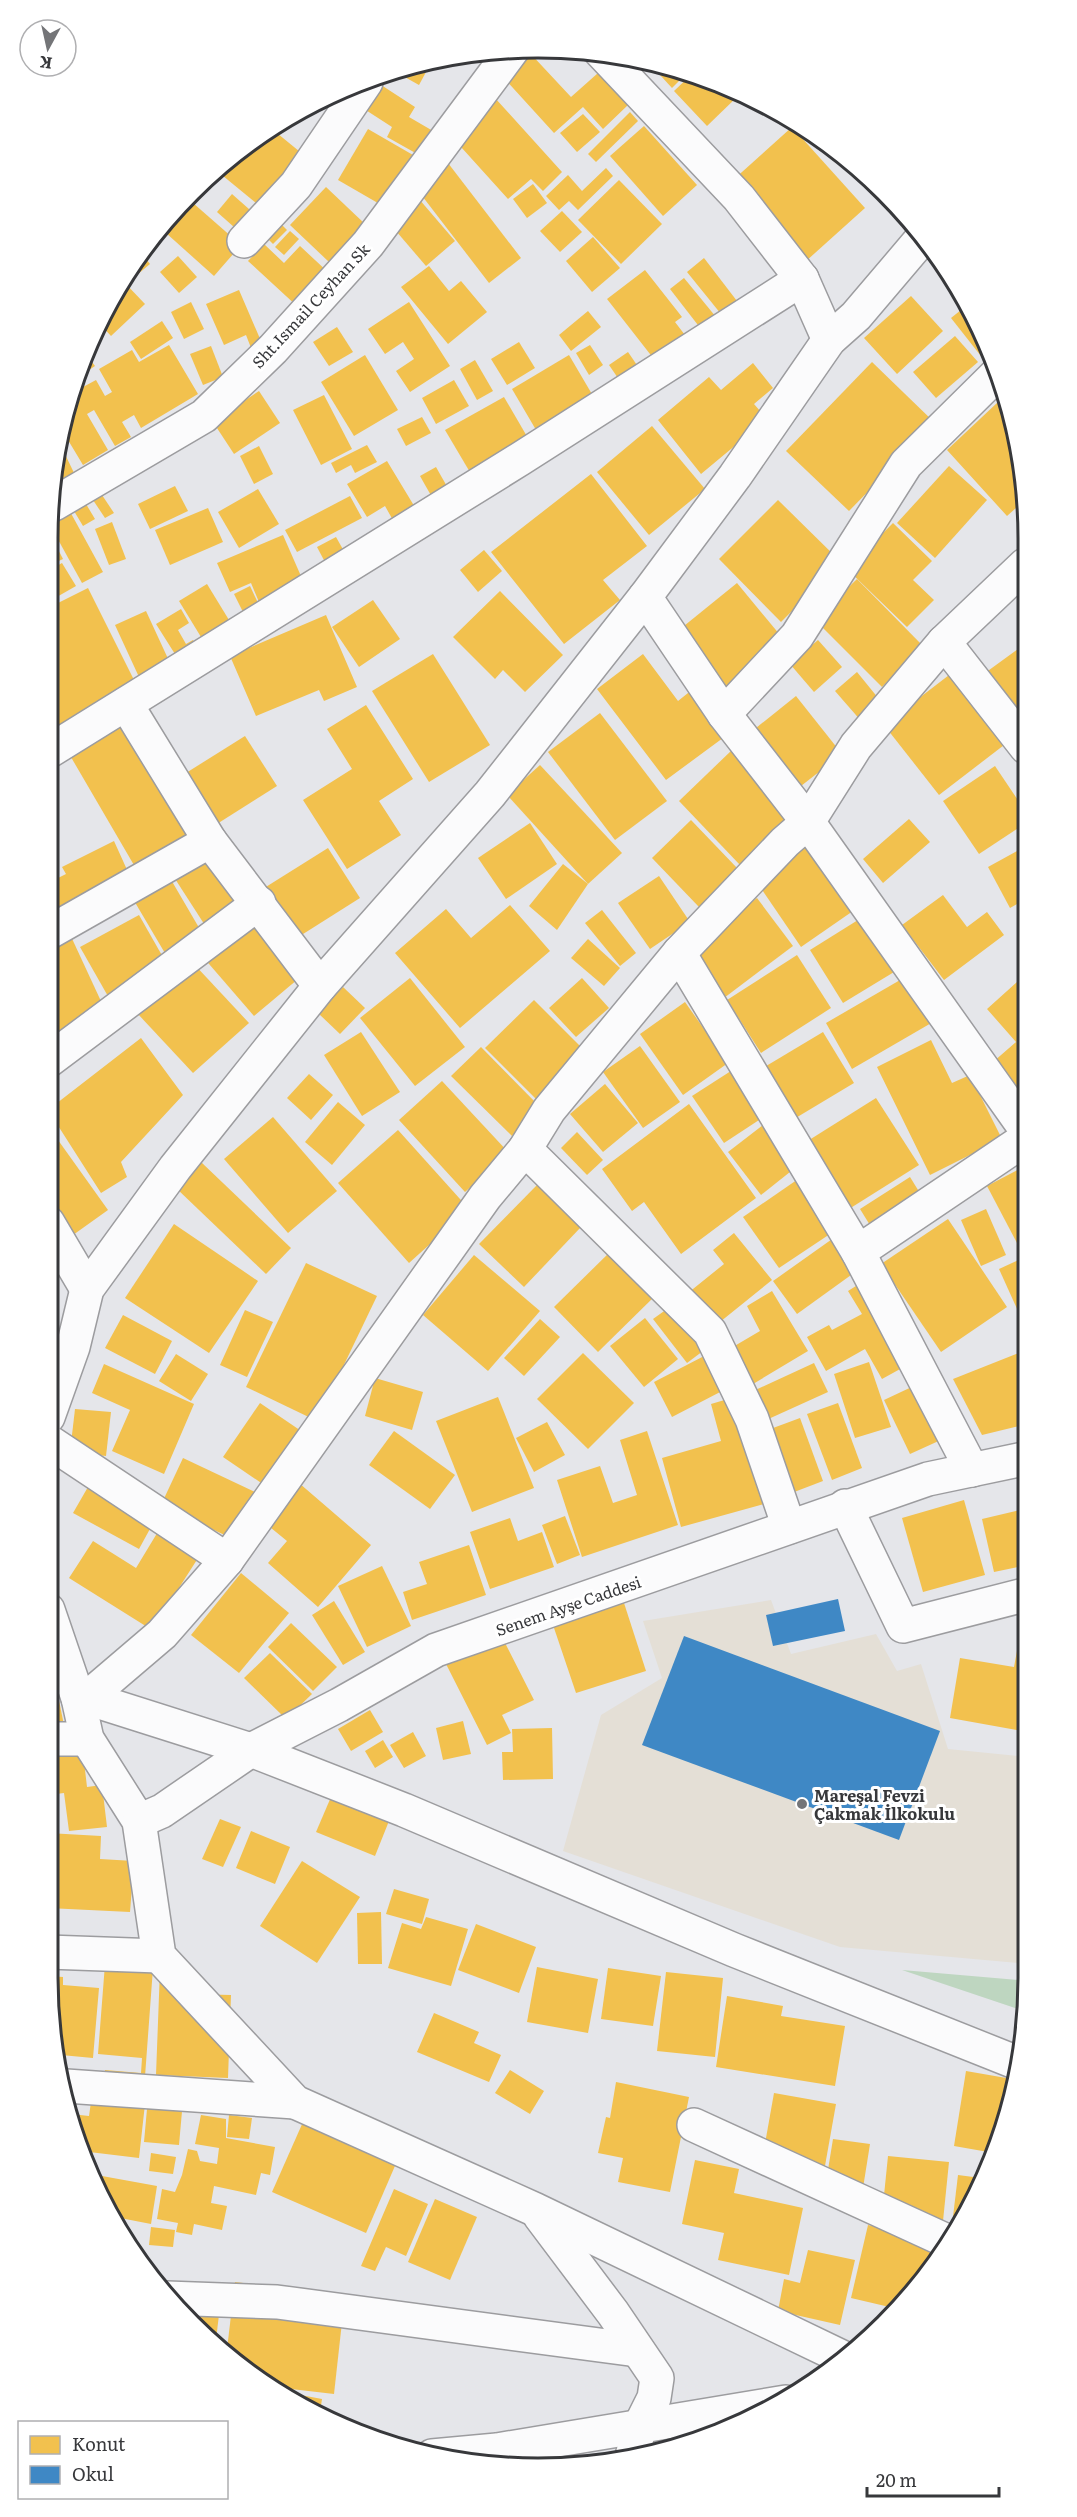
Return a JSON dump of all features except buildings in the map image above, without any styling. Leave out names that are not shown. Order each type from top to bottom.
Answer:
[{"type":"street","name":"Sht.Ismail Ceyhan Sk","points":[[61,500],[204,416],[273,349],[368,244],[505,60]]},
{"type":"street","points":[[613,65],[739,198],[802,279],[829,340]]},
{"type":"street","points":[[244,241],[296,185],[358,94]]},
{"type":"street","points":[[58,1389],[73,1347],[87,1289],[175,1168],[320,986],[490,794],[645,597],[735,476],[829,340],[856,316],[917,244]]},
{"type":"street","points":[[58,746],[510,465],[802,279]]},
{"type":"street","points":[[724,714],[797,636],[906,464],[991,377]]},
{"type":"street","points":[[82,1698],[162,1634],[227,1560],[485,1197],[525,1149],[549,1110],[679,953],[785,842],[808,822],[856,746],[944,642],[1018,572]]},
{"type":"street","points":[[645,597],[724,714],[808,822],[1018,1118]]},
{"type":"street","points":[[944,642],[1018,737]]},
{"type":"street","points":[[126,704],[210,841],[320,986]]},
{"type":"street","points":[[58,927],[210,841]]},
{"type":"street","points":[[58,1054],[259,903]]},
{"type":"street","points":[[679,953],[858,1252],[972,1470]]},
{"type":"street","points":[[858,1252],[1018,1144]]},
{"type":"street","points":[[525,1149],[710,1332],[752,1419],[789,1527]]},
{"type":"street","points":[[58,1240],[87,1289]]},
{"type":"street","points":[[58,1448],[227,1560]]},
{"type":"street","name":"Senem Ayşe Caddesi","points":[[138,1821],[162,1811],[251,1750],[339,1705],[436,1650],[845,1506],[928,1479],[1018,1460]]},
{"type":"street","points":[[845,1506],[903,1626],[1018,1597]]},
{"type":"street","points":[[58,1636],[82,1698],[87,1739],[138,1821],[159,1956],[295,2102]]},
{"type":"street","points":[[82,1698],[251,1750],[404,1810],[734,1950],[1011,2060]]},
{"type":"street","points":[[58,1739],[87,1739]]},
{"type":"street","points":[[58,1952],[159,1956]]},
{"type":"street","points":[[71,2086],[295,2102],[536,2210],[836,2354]]},
{"type":"street","points":[[694,2125],[942,2239]]},
{"type":"street","points":[[536,2210],[613,2313],[657,2378],[654,2398],[640,2426],[634,2449]]},
{"type":"street","points":[[181,2299],[277,2302],[637,2350]]},
{"type":"street","points":[[468,2453],[497,2450],[754,2407]]},
{"type":"shaded area","name":"Mareşal Fevzi Çakmak İlkokulu","points":[[771,1600],[791,1654],[876,1634],[897,1671],[921,1664],[948,1749],[1018,1756],[1018,1963],[840,1947],[563,1851],[601,1715],[662,1678],[643,1621]]},
{"type":"green space","points":[[902,1970],[1018,1980],[1017,2009]]},
{"type":"place","name":"Mareşal Fevzi Çakmak İlkokulu","points":[[802,1804]]}]
